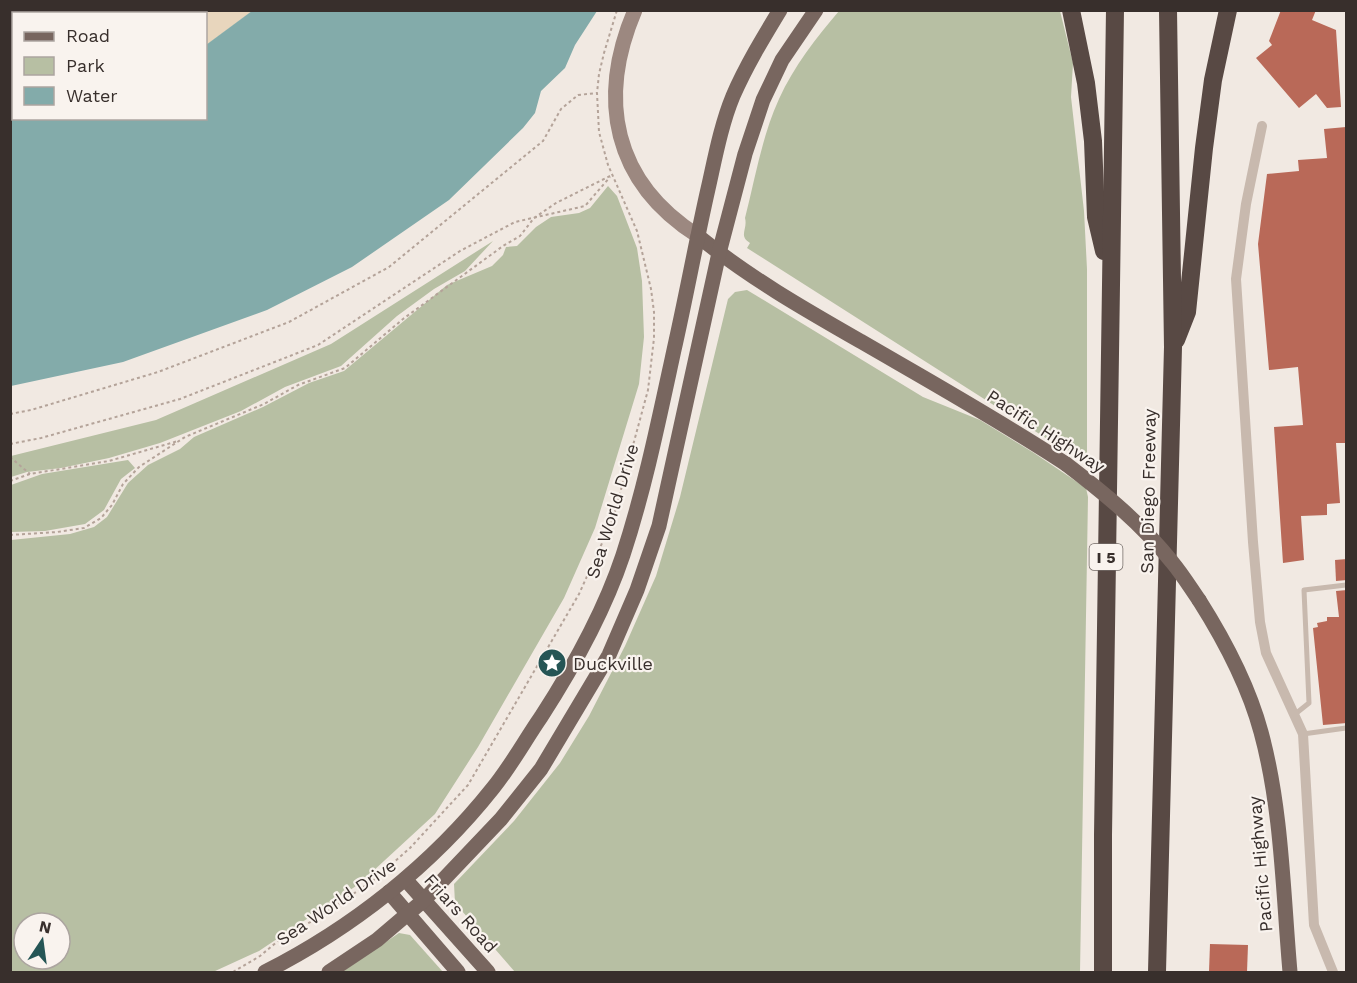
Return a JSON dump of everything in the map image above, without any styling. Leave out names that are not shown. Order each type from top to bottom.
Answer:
[{"type":"highway","points":[[1071,10],[1086,83],[1093,141],[1096,217],[1110,279]]},
{"type":"highway","name":"I 5","points":[[1103,972],[1115,10]]},
{"type":"highway","name":"San Diego Freeway","points":[[1157,972],[1173,347],[1168,10]]},
{"type":"highway","points":[[1173,347],[1187,312],[1208,114],[1228,10]]},
{"type":"highway","points":[[1091,972],[1092,912],[1103,835]]},
{"type":"main road","points":[[636,10],[618,65],[616,93],[620,134],[636,178],[670,216],[698,236]]},
{"type":"main road","name":"Sea World Drive","points":[[265,972],[319,941],[389,892],[472,813],[495,786],[563,683],[597,620],[622,557],[639,502],[665,394],[717,145],[732,98],[750,60],[780,10]]},
{"type":"main road","points":[[329,972],[377,940],[424,900],[501,819],[541,769],[609,655],[659,526],[719,253],[745,154],[763,100],[782,60],[816,10]]},
{"type":"main road","name":"Pacific Highway","points":[[698,236],[719,253],[824,320],[1012,429],[1066,464],[1105,494],[1172,561],[1199,600],[1238,666],[1261,732],[1271,779],[1290,972]]},
{"type":"main road","name":"Friars Road","points":[[405,879],[488,972]]},
{"type":"main road","points":[[389,892],[458,972]]},
{"type":"main road","points":[[1286,927],[1296,972]]},
{"type":"street","points":[[1262,126],[1246,204],[1236,279],[1253,542],[1260,622],[1266,653],[1303,734],[1314,925],[1333,972]]},
{"type":"lane","points":[[1294,715],[1309,703],[1304,590],[1347,585]]},
{"type":"lane","points":[[1303,734],[1347,728]]},
{"type":"path","points":[[233,972],[260,956],[284,936],[318,918],[375,879],[410,848],[468,785],[579,594],[613,519],[648,390],[654,338],[651,289],[639,241],[628,209],[612,175],[599,132],[597,93],[603,53],[617,10]]},
{"type":"path","points":[[10,414],[31,410],[158,372],[290,322],[389,267],[543,141],[561,109],[569,102],[578,95],[597,93]]},
{"type":"path","points":[[10,444],[41,438],[180,399],[318,345],[460,251],[515,222],[585,206],[612,175]]},
{"type":"path","points":[[10,535],[84,528],[101,518],[112,506],[123,484],[139,467],[180,441],[264,404],[298,385],[345,368],[402,319],[520,236],[534,218],[556,203],[612,175]]},
{"type":"path","points":[[10,481],[30,474],[109,460],[180,441]]},
{"type":"path","points":[[10,457],[30,474]]},
{"type":"green space","points":[[10,11],[252,11],[207,44],[207,12],[12,12],[11,87]]},
{"type":"green space","points":[[839,11],[1060,11],[1073,63],[1071,97],[1084,211],[1087,269],[1087,457],[1063,449],[747,248],[750,243],[744,235],[745,218],[763,143],[773,113],[799,64]]},
{"type":"green space","points":[[608,186],[617,196],[637,248],[642,281],[644,337],[639,384],[595,528],[564,598],[478,747],[435,814],[359,884],[259,951],[213,972],[11,972],[11,540],[70,534],[94,527],[107,517],[128,483],[148,465],[180,449],[194,437],[263,407],[309,383],[344,371],[447,285],[492,266],[503,255],[506,247],[517,246],[536,227],[551,217],[579,213],[590,208]]},
{"type":"green space","points":[[493,241],[465,271],[434,289],[397,316],[341,366],[285,387],[241,411],[160,443],[109,458],[27,472],[11,477],[11,456],[156,420],[331,344]]},
{"type":"green space","points":[[747,290],[923,397],[980,420],[1086,488],[1088,497],[1080,972],[515,972],[455,903],[454,884],[514,821],[560,763],[589,716],[625,646],[656,576],[680,497],[728,299],[735,292]]},
{"type":"green space","points":[[128,460],[135,468],[121,479],[104,510],[85,524],[45,531],[11,532],[11,485],[42,474]]},
{"type":"green space","points":[[399,933],[410,935],[443,972],[342,972]]},
{"type":"sand","points":[[153,10],[252,11],[207,44],[207,12],[148,12]]},
{"type":"water","points":[[252,11],[597,11],[575,45],[565,68],[541,91],[535,113],[523,128],[449,200],[352,267],[267,310],[123,362],[11,386],[11,87],[12,120],[207,120],[207,44]]},
{"type":"building","points":[[1281,10],[1316,10],[1312,20],[1336,30],[1341,107],[1327,108],[1316,94],[1299,108],[1256,58],[1272,45],[1269,41]]},
{"type":"building","points":[[1346,127],[1347,443],[1336,443],[1340,503],[1327,504],[1327,515],[1301,516],[1304,560],[1283,563],[1274,427],[1303,425],[1298,367],[1269,370],[1258,244],[1267,174],[1299,171],[1298,160],[1327,158],[1324,129]]},
{"type":"building","points":[[1347,559],[1347,580],[1336,581],[1335,560]]},
{"type":"building","points":[[1347,590],[1347,723],[1323,725],[1313,628],[1318,627],[1317,623],[1327,621],[1327,617],[1339,617],[1336,591]]},
{"type":"building","points":[[1210,944],[1248,945],[1247,972],[1209,972]]},
{"type":"place","name":"Duckville","points":[[552,663]]}]
